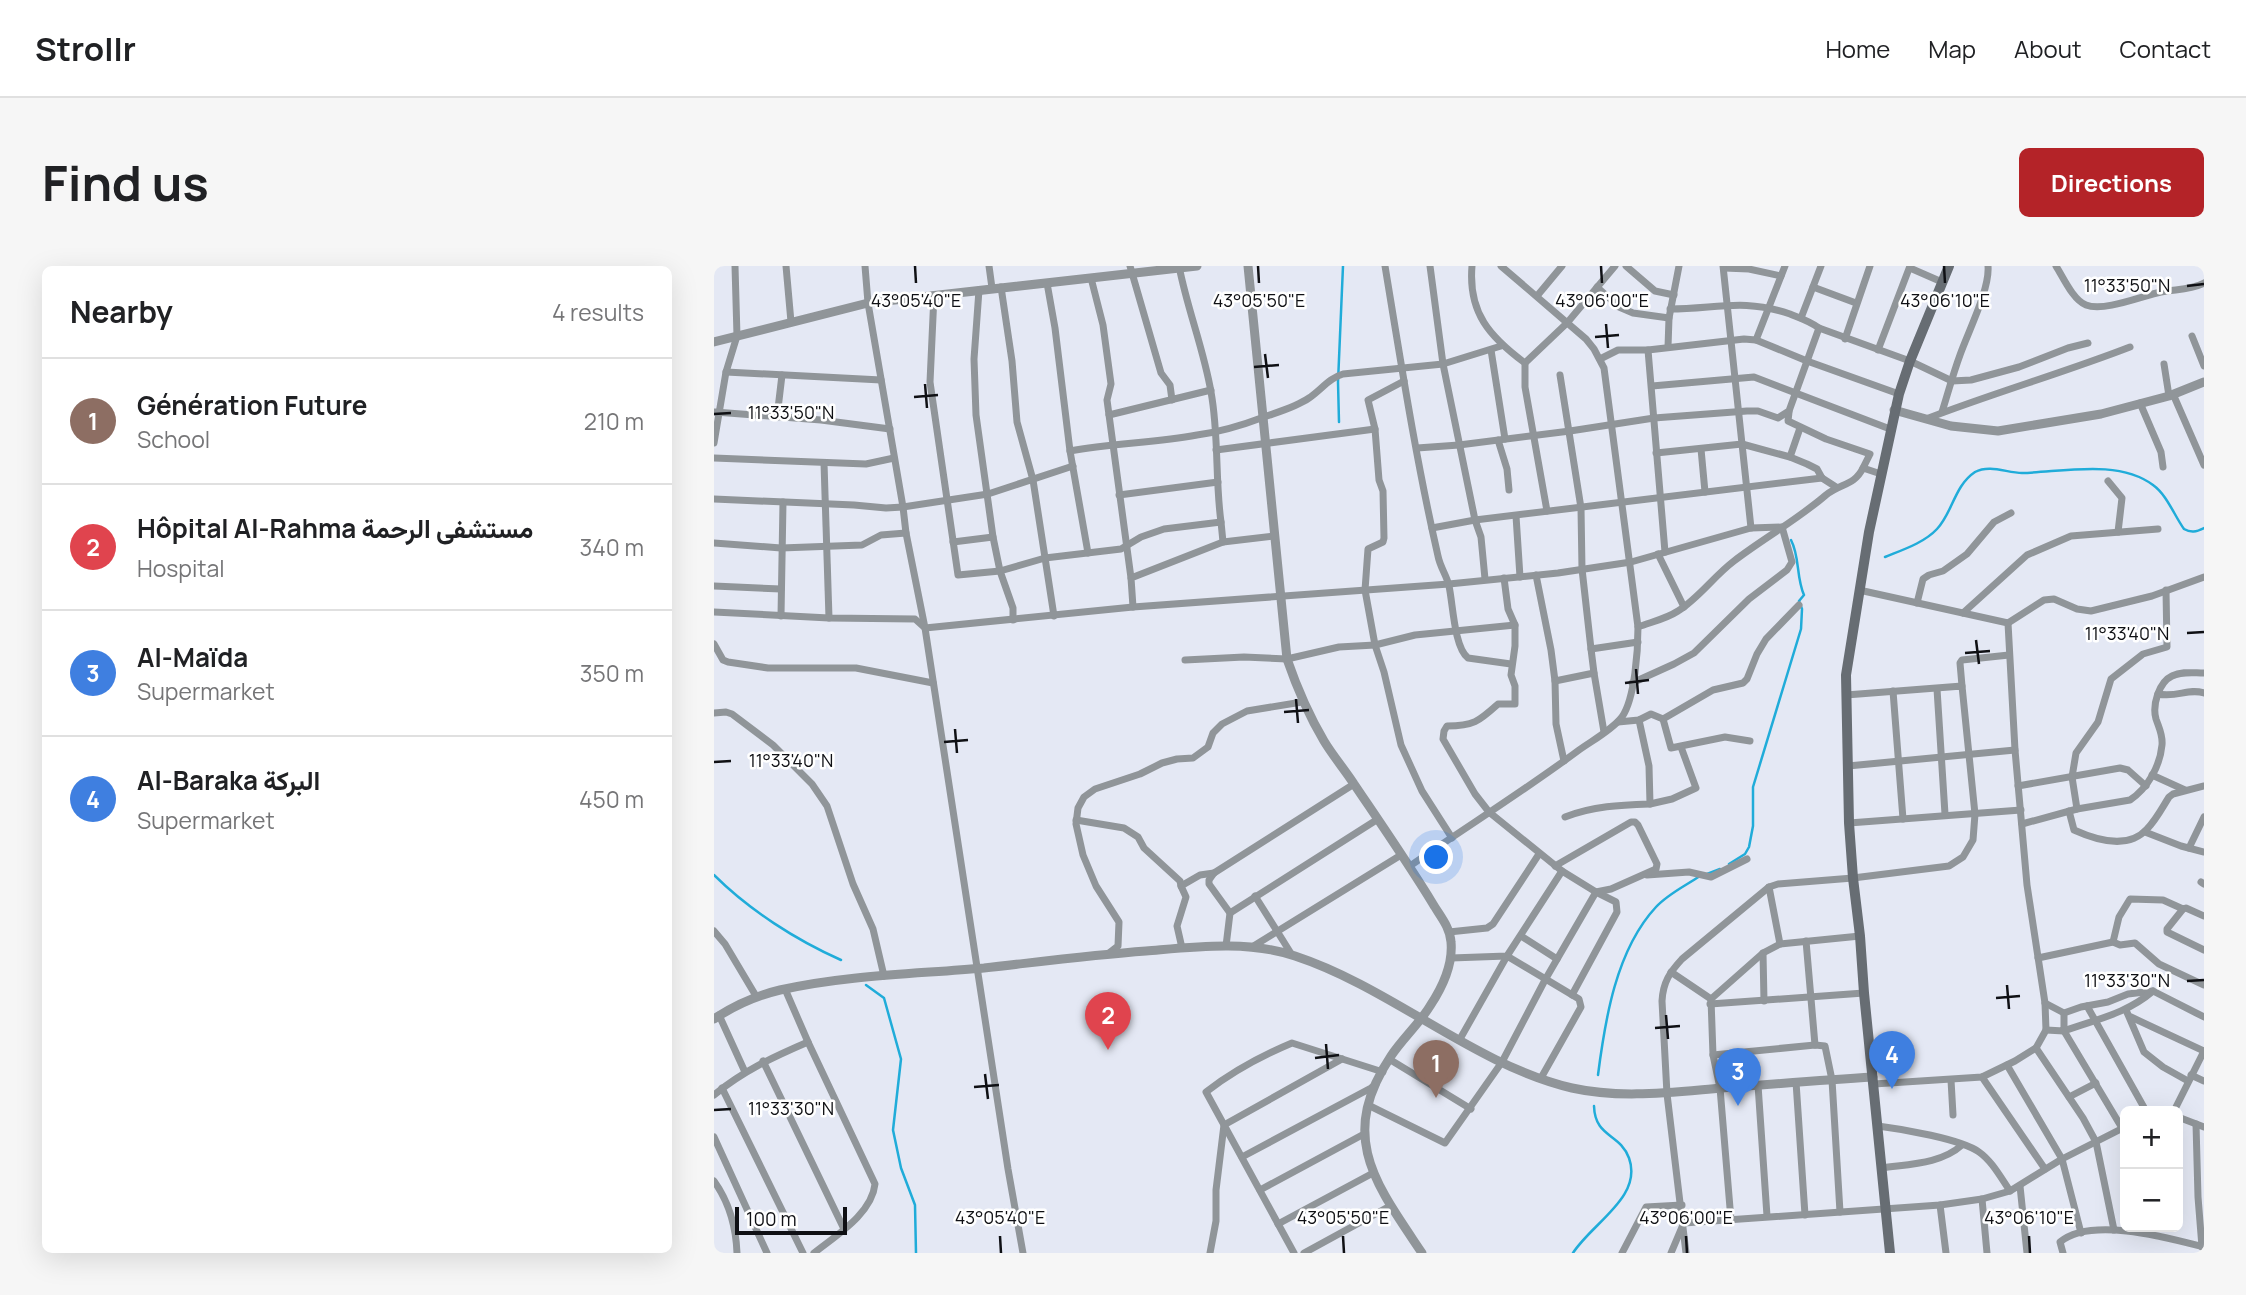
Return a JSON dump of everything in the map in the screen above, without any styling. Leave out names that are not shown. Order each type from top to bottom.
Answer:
[{"type":"main road","points":[[1890,1253],[1853,878],[1846,695],[1849,650],[1859,590],[1894,410],[1910,361],[1949,266]]},
{"type":"street","points":[[714,443],[716,412],[737,336],[735,266]]},
{"type":"street","points":[[786,266],[791,322]]},
{"type":"street","points":[[865,266],[868,303],[904,507],[906,533],[925,628],[1023,1253]]},
{"type":"street","points":[[989,266],[1013,361],[1017,422],[1033,480],[1054,616]]},
{"type":"street","points":[[714,341],[868,303],[1091,278],[1131,269],[1197,266]]},
{"type":"street","points":[[1248,266],[1287,659],[1302,702],[1325,741],[1410,866],[1450,932],[1451,958],[1437,996],[1382,1072],[1368,1105],[1364,1134],[1373,1172],[1390,1206],[1421,1253]]},
{"type":"street","points":[[1385,266],[1410,426],[1417,448],[1438,560],[1449,584],[1464,654],[1468,658],[1511,664]]},
{"type":"street","points":[[1430,266],[1443,363],[1475,520],[1481,537],[1485,579]]},
{"type":"street","points":[[1472,266],[1475,300],[1480,318],[1501,346],[1525,363]]},
{"type":"street","points":[[1410,866],[1618,722],[1627,706],[1632,683],[1638,627],[1606,379],[1601,359],[1586,340],[1501,266]]},
{"type":"street","points":[[1537,296],[1562,266]]},
{"type":"street","points":[[1547,511],[1525,387],[1525,363],[1567,323],[1615,266]]},
{"type":"street","points":[[1626,266],[1655,290],[1674,295]]},
{"type":"street","points":[[1668,347],[1670,309],[1679,266]]},
{"type":"street","points":[[1756,340],[1785,266]]},
{"type":"street","points":[[1801,318],[1821,266]]},
{"type":"street","points":[[1846,339],[1870,266]]},
{"type":"street","points":[[1942,412],[1978,307],[1988,266]]},
{"type":"street","points":[[2056,266],[2079,302],[2089,306],[2101,307],[2159,293],[2194,288],[2204,283]]},
{"type":"street","points":[[1179,267],[1211,390],[1217,431],[1217,493],[1223,542]]},
{"type":"street","points":[[1751,528],[1723,267],[1781,276]]},
{"type":"street","points":[[1878,350],[1910,267],[1942,282]]},
{"type":"street","points":[[1131,269],[1161,373],[1170,385],[1172,400]]},
{"type":"street","points":[[1091,278],[1111,384],[1107,397],[1111,444],[1133,607]]},
{"type":"street","points":[[1047,283],[1070,451],[1088,553]]},
{"type":"street","points":[[1597,287],[1619,307],[1633,313],[1669,318]]},
{"type":"street","points":[[1813,287],[1856,303]]},
{"type":"street","points":[[979,290],[974,388],[993,537],[1000,571],[1013,608],[1013,620]]},
{"type":"street","points":[[934,295],[930,382],[958,575],[1000,571],[1045,558],[1121,549],[1141,537],[1164,529],[1221,522]]},
{"type":"street","points":[[1670,309],[1753,304],[1769,307],[1801,318],[1846,339],[1910,361],[1952,381],[1971,380],[2020,367],[2088,343]]},
{"type":"street","points":[[1638,627],[1684,607],[1733,562],[1816,504],[1836,486],[1858,479],[1870,453],[1800,428],[1788,421],[1789,411],[1819,328]]},
{"type":"street","points":[[2192,336],[2204,366]]},
{"type":"street","points":[[1601,359],[1618,351],[1756,340],[1899,394]]},
{"type":"street","points":[[1070,451],[1111,444],[1196,436],[1217,431],[1264,417],[1309,398],[1334,377],[1402,366],[1443,363],[1501,346]]},
{"type":"street","points":[[1926,419],[2130,347]]},
{"type":"street","points":[[1491,350],[1509,491]]},
{"type":"street","points":[[1648,350],[1660,497],[1661,553],[1684,607]]},
{"type":"street","points":[[2164,364],[2171,395],[2204,465]]},
{"type":"street","points":[[726,372],[881,380]]},
{"type":"street","points":[[777,417],[782,375]]},
{"type":"street","points":[[1560,375],[1581,508],[1582,569],[1604,732]]},
{"type":"street","points":[[1652,386],[1754,377],[1890,429]]},
{"type":"street","points":[[1404,382],[1368,400],[1375,429],[1379,480],[1384,491],[1384,538],[1383,542],[1368,549],[1365,590],[1375,645],[1401,746],[1422,791],[1452,838]]},
{"type":"street","points":[[1894,410],[1973,429],[1998,430],[2101,414],[2171,395],[2204,382]]},
{"type":"street","points":[[1109,415],[1211,390]]},
{"type":"street","points":[[2140,403],[2161,452],[2163,467]]},
{"type":"street","points":[[1417,448],[1534,436],[1654,418],[1758,411],[1778,418],[1789,411]]},
{"type":"street","points":[[716,412],[821,420],[890,429]]},
{"type":"street","points":[[1790,457],[1800,428]]},
{"type":"street","points":[[1216,450],[1375,429]]},
{"type":"street","points":[[1656,453],[1742,444],[1790,457],[1817,469],[1822,478],[1836,486]]},
{"type":"street","points":[[1701,449],[1705,492]]},
{"type":"street","points":[[714,458],[866,464],[894,458]]},
{"type":"street","points":[[824,463],[829,618]]},
{"type":"street","points":[[714,499],[904,507],[988,494],[1073,466]]},
{"type":"street","points":[[1863,468],[1881,474]]},
{"type":"street","points":[[1432,528],[1475,520],[1822,478]]},
{"type":"street","points":[[2108,481],[2122,498],[2118,532]]},
{"type":"street","points":[[1119,495],[1219,482]]},
{"type":"street","points":[[782,616],[783,502]]},
{"type":"street","points":[[1917,603],[1923,579],[1943,571],[1967,554],[1994,522],[2011,513]]},
{"type":"street","points":[[1516,516],[1520,577]]},
{"type":"street","points":[[714,612],[915,619],[925,628],[1133,607],[1520,577],[1631,562],[1751,528],[1782,527]]},
{"type":"street","points":[[1632,683],[1695,653],[1749,599],[1787,570],[1792,562],[1791,553],[1782,527]]},
{"type":"street","points":[[1963,613],[2027,555],[2071,536],[2158,529]]},
{"type":"street","points":[[714,543],[781,548],[862,545],[881,535],[906,533]]},
{"type":"street","points":[[1131,578],[1223,542],[1274,536]]},
{"type":"street","points":[[953,542],[993,537]]},
{"type":"street","points":[[1536,575],[1551,650],[1556,724],[1564,761]]},
{"type":"street","points":[[1504,578],[1508,609],[1515,625],[1515,646],[1511,664],[1515,704],[1498,704],[1480,721],[1447,726],[1443,739],[1475,794],[1489,812],[1559,869],[1616,902],[1617,912],[1572,995]]},
{"type":"street","points":[[1859,590],[2008,623],[2044,600],[2054,599],[2077,609],[2091,611],[2152,596],[2204,578]]},
{"type":"street","points":[[714,586],[781,589]]},
{"type":"street","points":[[2166,590],[2167,647],[2143,654],[2111,679],[2098,722],[2076,753],[2072,777],[2074,830],[2118,842],[2145,832],[2169,797],[2204,786]]},
{"type":"street","points":[[1663,719],[1713,690],[1747,679],[1766,639],[1799,605]]},
{"type":"street","points":[[745,1072],[717,1017],[756,996],[826,982],[1109,953],[1226,946],[1293,955],[1335,971],[1519,1071],[1593,1091],[1667,1094],[1832,1080],[1951,1080],[1982,1077],[2036,1048],[2046,1030],[2045,1003],[2027,885],[2015,750],[2008,623]]},
{"type":"street","points":[[1185,660],[1244,657],[1287,659],[1339,647],[1375,645],[1415,635],[1515,625]]},
{"type":"street","points":[[1591,649],[1638,642]]},
{"type":"street","points":[[714,644],[723,660],[729,662],[778,668],[856,668],[933,683]]},
{"type":"street","points":[[1686,1253],[1667,1094],[1663,986],[1682,959],[1769,887],[1949,866],[1963,857],[1973,840],[1975,814],[1960,663],[1962,660],[2009,655]]},
{"type":"street","points":[[1555,681],[1594,673]]},
{"type":"street","points":[[2022,824],[2073,810],[2130,800],[2146,786],[2159,759],[2161,733],[2155,717],[2161,686],[2174,675],[2204,673]]},
{"type":"street","points":[[1846,695],[1962,686]]},
{"type":"street","points":[[1937,689],[1945,814]]},
{"type":"street","points":[[1893,691],[1903,819]]},
{"type":"street","points":[[2158,694],[2173,696],[2190,691],[2204,693]]},
{"type":"street","points":[[1109,953],[1118,946],[1119,922],[1096,886],[1083,855],[1076,820],[1084,797],[1095,789],[1140,774],[1162,762],[1193,758],[1208,747],[1213,733],[1222,724],[1247,711],[1302,702]]},
{"type":"street","points":[[714,713],[732,714],[773,745],[827,806],[852,884],[873,929],[884,976]]},
{"type":"street","points":[[1618,722],[1639,720],[1651,714],[1663,719]]},
{"type":"street","points":[[1663,719],[1671,748],[1725,737],[1750,741]]},
{"type":"street","points":[[1639,720],[1649,766],[1650,804]]},
{"type":"street","points":[[1565,817],[1579,811],[1611,805],[1650,804],[1672,799],[1696,788],[1681,747]]},
{"type":"street","points":[[1848,766],[2015,750]]},
{"type":"street","points":[[2018,786],[2125,768],[2146,786]]},
{"type":"street","points":[[2152,775],[2186,791]]},
{"type":"street","points":[[1226,946],[1230,913],[1209,884],[1214,873],[1354,784]]},
{"type":"street","points":[[1849,823],[2021,810]]},
{"type":"street","points":[[1230,913],[1378,819]]},
{"type":"street","points":[[2189,848],[2204,819]]},
{"type":"street","points":[[1076,820],[1124,828],[1138,836],[1144,848],[1180,881],[1186,897],[1177,926],[1182,948]]},
{"type":"street","points":[[1368,1105],[1445,1143],[1502,1062],[1596,892],[1611,889],[1656,869],[1657,864],[1635,822],[1631,822],[1559,869],[1460,1039]]},
{"type":"street","points":[[2145,832],[2204,852]]},
{"type":"street","points":[[1450,932],[1493,925],[1539,854]]},
{"type":"street","points":[[1251,948],[1401,855]]},
{"type":"street","points":[[1642,875],[1689,872],[1711,877],[1747,859]]},
{"type":"street","points":[[1181,886],[1200,875],[1214,873]]},
{"type":"street","points":[[1769,887],[1780,944]]},
{"type":"street","points":[[1255,896],[1293,955]]},
{"type":"street","points":[[2113,942],[2119,917],[2130,899],[2163,900],[2204,916]]},
{"type":"street","points":[[2183,909],[2167,929],[2167,933],[2204,950]]},
{"type":"street","points":[[714,931],[725,944],[756,996]]},
{"type":"street","points":[[1521,936],[1557,959]]},
{"type":"street","points":[[1731,1220],[1720,1088],[1713,1055],[1711,1001],[1763,953],[1780,944],[1860,936]]},
{"type":"street","points":[[1806,941],[1815,1045]]},
{"type":"street","points":[[2038,958],[2113,942],[2120,945],[2135,943],[2159,964],[2204,985]]},
{"type":"street","points":[[1763,953],[1764,1000]]},
{"type":"street","points":[[1451,958],[1507,957],[1579,999],[1581,1007],[1541,1079]]},
{"type":"street","points":[[1671,972],[1711,1001],[1864,993]]},
{"type":"street","points":[[785,989],[874,1184],[874,1194],[861,1212],[814,1253]]},
{"type":"street","points":[[2045,1003],[2064,1013],[2128,994],[2153,991],[2204,1017]]},
{"type":"street","points":[[2046,1030],[2064,1031],[2126,1010],[2153,991]]},
{"type":"street","points":[[2087,1006],[2143,1106]]},
{"type":"street","points":[[2126,1010],[2144,1052],[2163,1067],[2204,1081]]},
{"type":"street","points":[[2064,1013],[2064,1031],[2120,1121]]},
{"type":"street","points":[[2131,1017],[2204,1051],[2176,1106]]},
{"type":"street","points":[[714,1095],[763,1061],[808,1042]]},
{"type":"street","points":[[1294,1253],[1206,1093],[1231,1073],[1264,1054],[1296,1043],[1382,1072]]},
{"type":"street","points":[[1713,1055],[1825,1046],[1832,1080],[1840,1212]]},
{"type":"street","points":[[2036,1048],[2096,1142],[2114,1230]]},
{"type":"street","points":[[1224,1125],[1342,1059]]},
{"type":"street","points":[[1389,1059],[1471,1109]]},
{"type":"street","points":[[763,1061],[844,1229]]},
{"type":"street","points":[[2007,1065],[2062,1159],[2081,1233]]},
{"type":"street","points":[[1982,1077],[2045,1169]]},
{"type":"street","points":[[1951,1080],[1953,1115]]},
{"type":"street","points":[[1242,1157],[1371,1088],[1377,1082]]},
{"type":"street","points":[[1796,1082],[1805,1215]]},
{"type":"street","points":[[2069,1097],[2096,1083]]},
{"type":"street","points":[[1758,1085],[1767,1216]]},
{"type":"street","points":[[722,1088],[803,1253]]},
{"type":"street","points":[[2150,1232],[2203,1247],[2198,1197],[2200,1126],[2183,1119]]},
{"type":"street","points":[[1210,1253],[1216,1221],[1216,1190],[1224,1125]]},
{"type":"street","points":[[1878,1126],[1903,1129],[1977,1150],[2010,1191]]},
{"type":"street","points":[[1684,1223],[1885,1210],[1982,1199],[2020,1186],[2062,1159],[2120,1129]]},
{"type":"street","points":[[1260,1190],[1364,1134]]},
{"type":"street","points":[[714,1137],[767,1253]]},
{"type":"street","points":[[1882,1168],[1940,1158],[1954,1153],[1962,1145]]},
{"type":"street","points":[[1278,1224],[1373,1172]]},
{"type":"street","points":[[714,1181],[731,1214],[737,1253]]},
{"type":"street","points":[[2020,1186],[2027,1253]]},
{"type":"street","points":[[1982,1199],[1987,1253]]},
{"type":"street","points":[[1622,1253],[1646,1207],[1682,1205]]},
{"type":"street","points":[[1940,1205],[1946,1253]]},
{"type":"street","points":[[1304,1253],[1390,1206]]},
{"type":"street","points":[[1671,1253],[1684,1223]]},
{"type":"street","points":[[2063,1253],[2060,1242],[2065,1238],[2081,1233],[2120,1230]]},
{"type":"street","points":[[2170,1232],[2171,1238]]},
{"type":"waterway","points":[[1339,422],[1343,266]]},
{"type":"waterway","points":[[1885,557],[1932,534],[1947,515],[1962,484],[1975,472],[1987,469],[2022,473],[2090,469],[2124,472],[2139,477],[2158,489],[2184,529],[2194,532],[2204,528]]},
{"type":"waterway","points":[[1729,864],[1745,854],[1749,847],[1753,826],[1753,787],[1801,629],[1802,609],[1799,601],[1804,595],[1791,540]]},
{"type":"waterway","points":[[1707,874],[1720,869]]},
{"type":"waterway","points":[[714,875],[774,923],[841,960]]},
{"type":"waterway","points":[[1598,1075],[1609,1009],[1631,944],[1642,924],[1661,902],[1700,876]]},
{"type":"waterway","points":[[866,985],[884,998],[901,1059],[893,1130],[901,1168],[915,1205],[916,1253]]},
{"type":"waterway","points":[[1573,1253],[1622,1197],[1629,1185],[1631,1172],[1625,1150],[1603,1130],[1595,1116],[1594,1106]]},
{"type":"place","name":"Hôpital Al-Rahma مستشفى الرحمة","points":[[1108,1050]]},
{"type":"place","name":"Al-Baraka البركة","points":[[1892,1089]]},
{"type":"place","name":"Génération Future","points":[[1436,1098]]},
{"type":"place","name":"Al-Maïda","points":[[1738,1106]]}]
